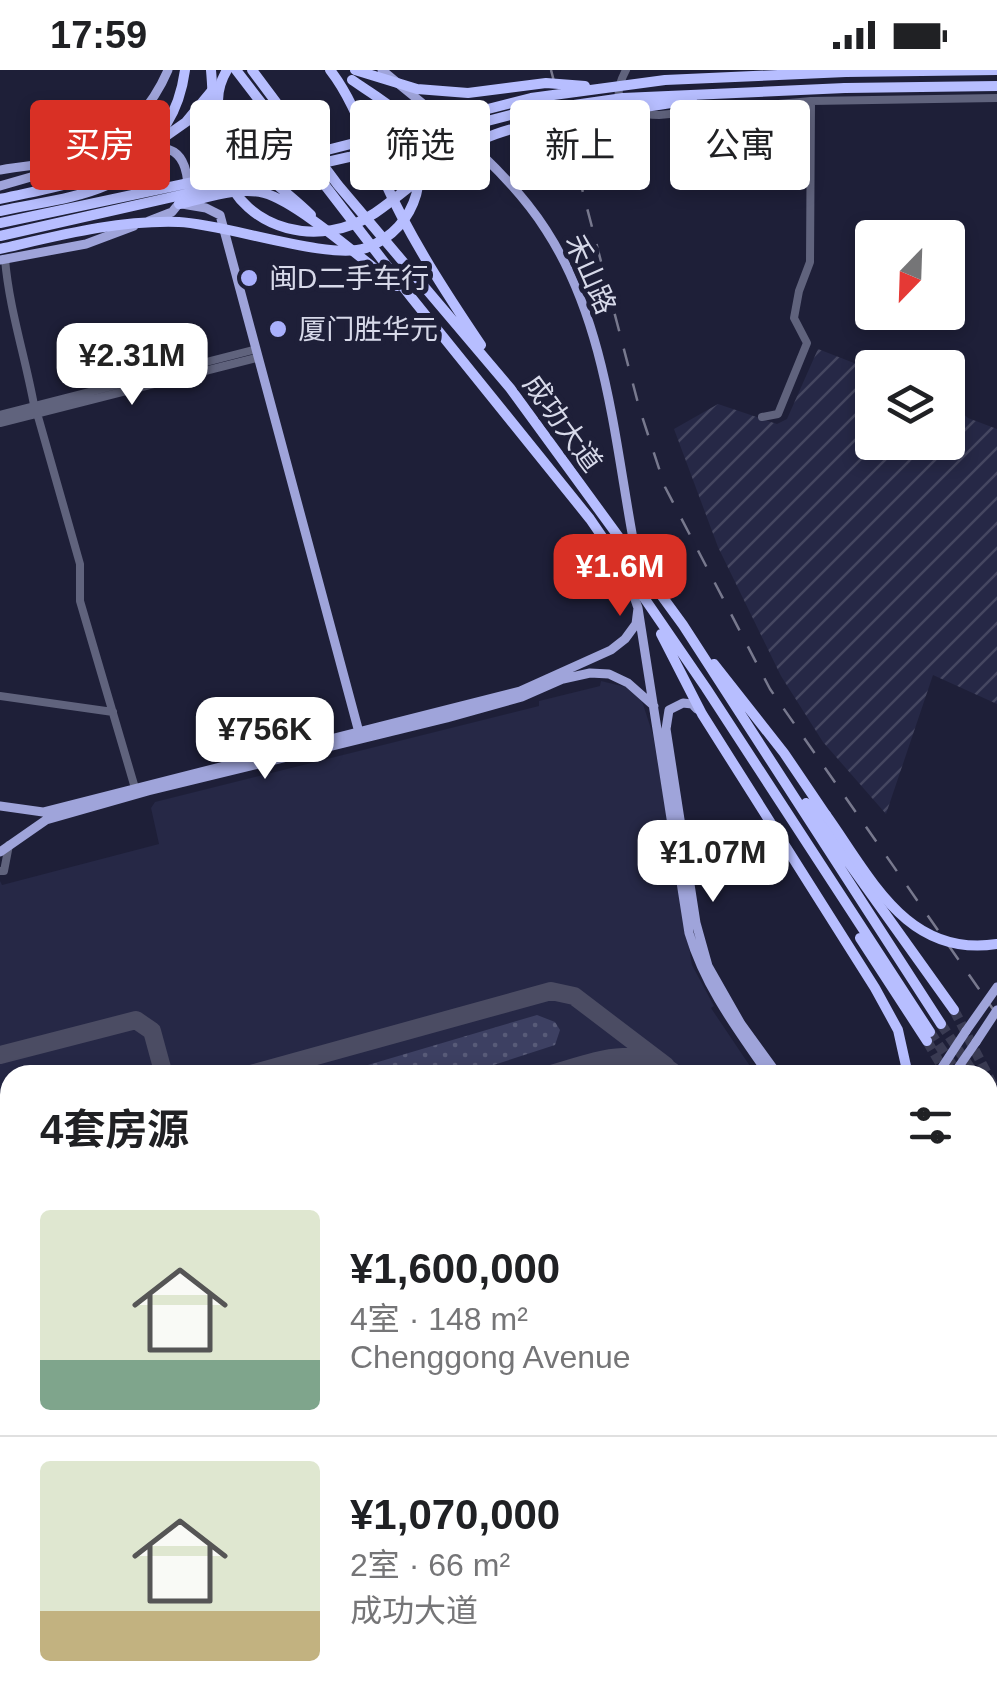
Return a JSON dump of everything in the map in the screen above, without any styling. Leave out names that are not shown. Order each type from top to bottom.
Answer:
[{"type":"highway","points":[[0,210],[91,191],[125,178],[151,158],[172,119],[185,70]]},
{"type":"highway","points":[[211,70],[218,148],[232,188],[249,209],[269,222],[294,232],[310,233],[334,231],[374,213],[433,166],[496,134],[538,123],[722,93]]},
{"type":"highway","points":[[170,132],[202,106],[227,70]]},
{"type":"highway","points":[[227,70],[218,114],[228,136],[335,240]]},
{"type":"highway","name":"成功大道","points":[[236,70],[411,297],[590,519],[702,714],[875,988],[898,1030],[906,1065]]},
{"type":"highway","name":"成功大道","points":[[252,70],[394,252],[510,388],[683,625],[941,1024]]},
{"type":"highway","points":[[2,256],[125,222],[202,225],[338,251],[365,248],[379,241],[408,212],[419,188],[419,148],[403,119],[332,70]]},
{"type":"highway","points":[[332,70],[430,264],[510,388]]},
{"type":"highway","points":[[355,70],[417,89],[468,93],[546,83],[606,87]]},
{"type":"highway","points":[[0,223],[245,171],[530,98],[665,80],[997,70]]},
{"type":"highway","points":[[0,236],[518,114],[623,98],[997,86]]},
{"type":"highway","points":[[0,199],[104,176],[130,160],[172,119]]},
{"type":"highway","points":[[179,204],[262,192],[287,203],[411,297]]},
{"type":"highway","name":"成功大道","points":[[641,605],[706,688],[928,1036]]},
{"type":"highway","points":[[683,625],[784,753],[905,920],[939,941],[975,947],[997,944]]},
{"type":"highway","points":[[709,667],[954,1010]]},
{"type":"main road","points":[[153,100],[168,70]]},
{"type":"main road","name":"禾山路","points":[[382,70],[482,153],[546,229],[586,308],[603,376],[637,563]]},
{"type":"main road","points":[[2,256],[86,244],[172,212],[188,189],[187,167],[170,150]]},
{"type":"main road","points":[[0,170],[30,165]]},
{"type":"main road","points":[[0,186],[30,177]]},
{"type":"main road","points":[[179,204],[206,208],[220,216],[360,735]]},
{"type":"main road","points":[[5,849],[46,820],[520,691],[611,650],[636,624],[641,605]]},
{"type":"main road","points":[[641,605],[645,654],[689,933],[712,993],[761,1065]]},
{"type":"main road","points":[[0,806],[44,812],[522,697],[563,679],[590,673],[609,674],[628,683],[654,706]]},
{"type":"main road","points":[[702,714],[692,704],[675,705],[669,710],[666,729],[696,924],[708,966],[741,1024],[771,1065]]},
{"type":"main road","points":[[943,1065],[997,987]]},
{"type":"main road","points":[[960,1065],[997,1010]]},
{"type":"street","points":[[626,70],[619,93],[622,104],[634,114],[812,100],[997,98]]},
{"type":"street","points":[[762,417],[778,414],[807,343],[794,318],[810,262],[812,100]]},
{"type":"street","points":[[2,256],[36,409],[80,564],[80,601],[135,788]]},
{"type":"street","points":[[0,414],[36,409],[255,354]]},
{"type":"street","points":[[0,423],[36,409]]},
{"type":"street","points":[[0,696],[113,712]]},
{"type":"street","points":[[0,871],[4,871],[5,849]]},
{"type":"shaded area","points":[[818,349],[855,363],[855,460],[965,460],[965,415],[997,429],[997,704],[933,675],[886,814],[823,742],[781,676],[718,547],[674,429],[718,404],[777,424],[787,419]]},
{"type":"shaded area","points":[[601,681],[626,687],[642,701],[653,735],[692,965],[714,1006],[711,1008],[749,1065],[0,1065],[0,881],[2,885],[159,844],[151,808],[155,802],[539,706],[539,701],[600,686]]},
{"type":"shaded area","points":[[537,1015],[555,1022],[560,1030],[555,1045],[494,1065],[368,1065]]},
{"type":"taxiway","points":[[283,1065],[551,991],[574,996],[665,1065]]},
{"type":"taxiway","points":[[0,1055],[136,1020],[152,1031],[161,1065]]},
{"type":"taxiway","points":[[584,1065],[630,1057],[661,1065]]},
{"type":"tunnel","points":[[954,1010],[982,1065]]},
{"type":"tunnel","points":[[941,1024],[968,1065]]},
{"type":"tunnel","points":[[930,1032],[952,1065]]},
{"type":"tunnel","points":[[927,1041],[941,1065]]},
{"type":"railway","points":[[551,70],[639,407],[665,487],[770,689],[997,1015]]},
{"type":"place","name":"闽D二手车行","points":[[249,278]]},
{"type":"place","name":"厦门胜华元","points":[[278,329]]}]
